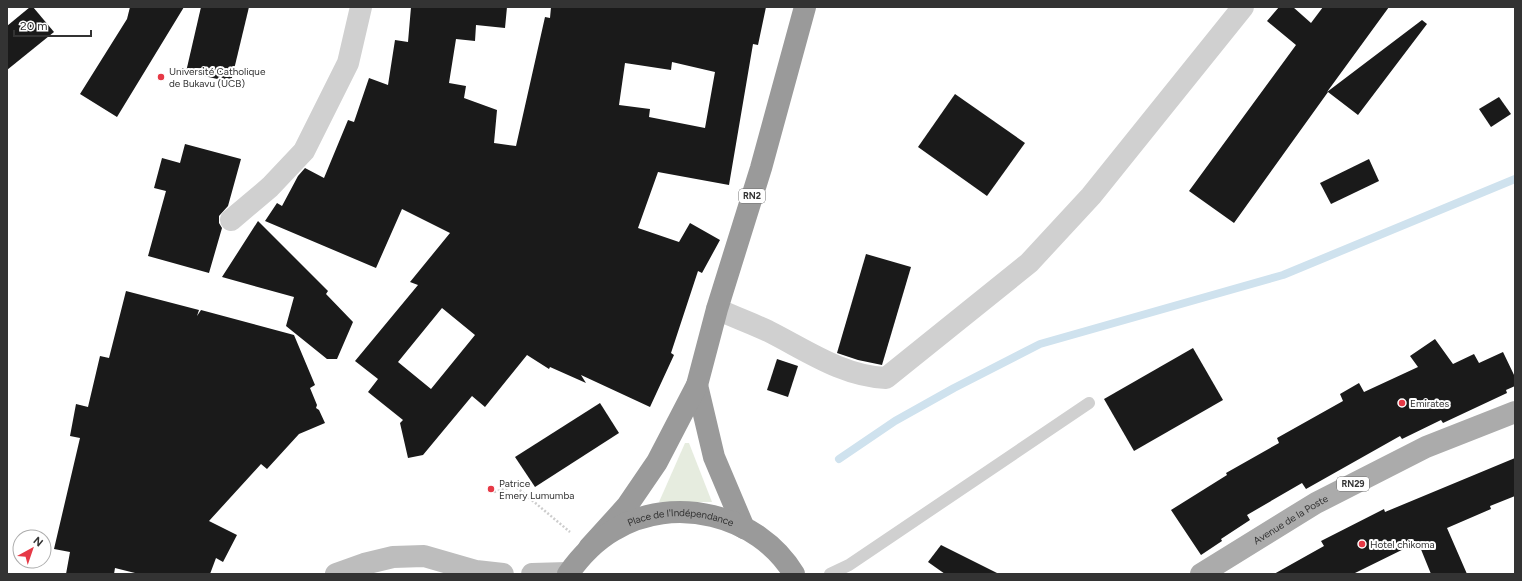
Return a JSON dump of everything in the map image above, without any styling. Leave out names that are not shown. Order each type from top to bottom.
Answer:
[{"type":"highway","name":"RN2","points":[[589,548],[626,506],[657,462],[697,385],[717,309],[761,168],[805,7]]},
{"type":"highway","name":"RN2","points":[[697,385],[714,457],[744,528]]},
{"type":"highway","name":"Place de l'Indépendance","points":[[568,574],[589,548],[614,530],[634,520],[656,514],[679,512],[701,513],[723,519],[744,528],[762,539],[778,552],[794,574]]},
{"type":"main road","name":"Avenue de la Poste","points":[[1201,574],[1323,499],[1426,447],[1515,412]]},
{"type":"street","points":[[231,220],[270,187],[304,151],[348,63],[361,7]]},
{"type":"street","points":[[717,309],[767,331],[834,366],[872,378],[886,378],[1029,263],[1091,196],[1243,7]]},
{"type":"street","points":[[336,574],[364,564],[393,557],[424,556],[477,573],[503,574]]},
{"type":"street","points":[[532,574],[568,574]]},
{"type":"lane","points":[[830,574],[850,565],[1089,403]]},
{"type":"path","points":[[494,492],[515,486],[589,548]]},
{"type":"shaded area","points":[[685,443],[689,443],[712,502],[659,502]]},
{"type":"building","points":[[30,7],[33,7],[54,32],[7,70],[7,26]]},
{"type":"building","points":[[130,7],[184,7],[117,117],[80,94],[127,19]]},
{"type":"building","points":[[201,7],[249,7],[231,82],[186,72]]},
{"type":"building","points":[[411,7],[507,7],[505,28],[476,25],[475,41],[456,39],[449,83],[466,86],[464,98],[497,110],[494,143],[516,146],[545,17],[550,18],[551,7],[766,7],[758,45],[753,44],[729,185],[658,172],[638,228],[679,242],[690,223],[720,240],[702,273],[698,271],[671,353],[674,355],[650,407],[581,375],[586,383],[550,367],[549,369],[527,355],[485,407],[472,396],[423,455],[408,458],[400,423],[403,420],[368,392],[378,379],[355,361],[418,285],[410,282],[450,233],[402,209],[376,268],[265,221],[277,203],[282,206],[298,176],[305,168],[324,178],[348,120],[354,122],[369,78],[388,85],[395,40],[408,42]],"holes":[[[672,62],[715,72],[705,128],[649,117],[650,109],[619,105],[625,63],[671,70]],[[442,308],[475,335],[431,389],[398,362]]]},
{"type":"building","points":[[1279,7],[1293,7],[1311,23],[1323,7],[1389,7],[1327,92],[1422,20],[1427,24],[1358,115],[1328,92],[1234,223],[1189,191],[1296,45],[1267,21]]},
{"type":"building","points":[[955,94],[1025,143],[987,196],[918,147]]},
{"type":"building","points":[[1499,97],[1511,114],[1491,127],[1479,109]]},
{"type":"building","points":[[185,144],[241,159],[228,206],[219,216],[219,223],[222,228],[209,273],[148,256],[166,191],[154,188],[162,158],[180,163]]},
{"type":"building","points":[[1369,159],[1379,181],[1331,204],[1320,183]]},
{"type":"building","points":[[258,221],[328,291],[326,294],[353,322],[337,359],[327,359],[286,326],[294,297],[222,277]]},
{"type":"building","points":[[866,254],[911,267],[882,365],[858,360],[837,353]]},
{"type":"building","points":[[126,291],[199,310],[197,316],[201,310],[294,335],[315,385],[310,388],[317,405],[316,408],[319,410],[325,423],[299,434],[267,469],[261,464],[209,521],[237,535],[223,562],[216,558],[210,574],[139,574],[115,568],[114,574],[66,574],[70,552],[54,549],[80,438],[70,436],[76,404],[88,407],[100,356],[109,358]]},
{"type":"building","points":[[1435,339],[1453,364],[1474,354],[1479,363],[1503,352],[1515,377],[1515,386],[1506,390],[1507,393],[1443,423],[1441,420],[1402,439],[1400,436],[1306,489],[1302,483],[1247,515],[1250,520],[1221,539],[1222,541],[1201,555],[1171,510],[1227,475],[1226,473],[1279,443],[1277,438],[1343,401],[1340,394],[1359,383],[1364,392],[1418,367],[1410,356]]},
{"type":"building","points":[[1193,348],[1223,400],[1134,451],[1104,399]]},
{"type":"building","points":[[777,359],[798,366],[788,397],[767,390]]},
{"type":"building","points":[[600,403],[619,433],[535,487],[515,457]]},
{"type":"building","points":[[1515,458],[1515,496],[1490,506],[1491,509],[1447,528],[1467,574],[1431,574],[1418,542],[1353,574],[1274,574],[1324,546],[1321,541],[1384,509],[1385,512]]},
{"type":"building","points":[[941,545],[999,574],[945,574],[928,562]]},
{"type":"waterway","points":[[839,459],[895,421],[954,388],[1040,344],[1283,275],[1515,179]]},
{"type":"place","name":"Université Catholique de Bukavu (UCB)","points":[[161,77]]},
{"type":"place","name":"Emirates","points":[[1402,403]]},
{"type":"place","name":"Patrice Emery Lumumba","points":[[491,489]]},
{"type":"place","name":"Hotel chikoma","points":[[1362,544]]}]
